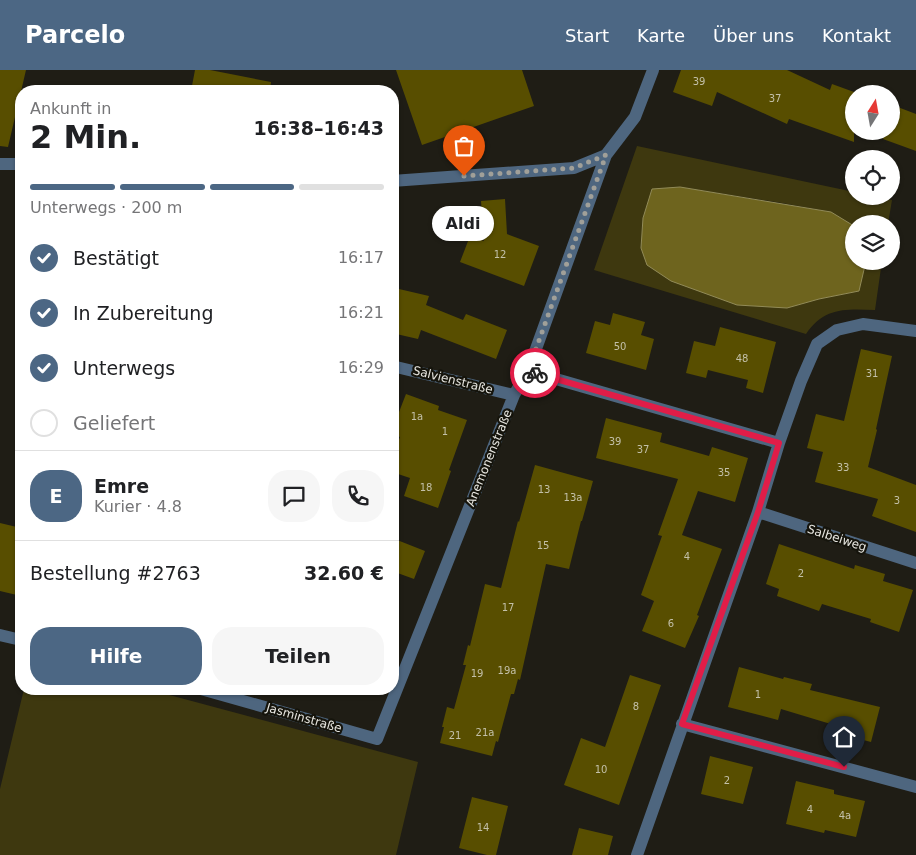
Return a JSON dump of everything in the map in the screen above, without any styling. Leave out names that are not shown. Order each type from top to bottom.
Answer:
[{"type":"street","name":"Anemonenstraße","points":[[399,684],[514,395],[528,371],[606,155],[634,116],[653,70]]},
{"type":"street","points":[[399,180],[574,168],[606,155]]},
{"type":"street","points":[[0,164],[15,164]]},
{"type":"street","points":[[638,855],[682,724],[758,512],[800,381],[817,344],[837,330],[863,324],[916,331]]},
{"type":"street","name":"Salvienstraße","points":[[399,368],[514,395]]},
{"type":"street","points":[[528,371],[779,443]]},
{"type":"street","name":"Salbeiweg","points":[[758,512],[916,563]]},
{"type":"street","points":[[0,635],[15,639]]},
{"type":"street","name":"Jasminstraße","points":[[223,695],[377,739]]},
{"type":"street","name":"Anemonenstraße","points":[[377,739],[395,695]]},
{"type":"street","points":[[682,724],[916,787]]},
{"type":"shaded area","points":[[637,146],[845,190],[845,205],[891,205],[890,215],[845,215],[845,221],[831,212],[782,203],[680,187],[652,190],[643,218],[641,248],[787,308],[858,291],[864,270],[881,270],[875,310],[845,310],[828,314],[813,325],[806,334],[594,270]]},
{"type":"shaded area","points":[[680,187],[831,212],[845,221],[845,270],[864,270],[859,291],[787,308],[737,305],[671,281],[647,265],[641,248],[643,218],[652,189]]},
{"type":"shaded area","points":[[23,695],[169,695],[418,762],[396,855],[0,855],[0,789]]},
{"type":"building","points":[[0,70],[26,70],[22,85],[15,85],[15,117],[8,147],[0,146]]},
{"type":"building","points":[[195,70],[210,70],[271,82],[271,85],[192,85]]},
{"type":"building","points":[[396,70],[522,70],[534,106],[422,145]]},
{"type":"building","points":[[681,70],[787,70],[830,90],[832,84],[845,89],[845,139],[789,119],[787,124],[717,92],[712,106],[673,92]]},
{"type":"building","points":[[900,108],[916,114],[916,151],[886,140],[900,140]]},
{"type":"building","points":[[505,199],[507,234],[539,246],[524,286],[460,262],[470,236],[484,241],[481,201]]},
{"type":"building","points":[[399,289],[429,296],[426,305],[463,320],[466,314],[507,330],[496,359],[421,330],[418,339],[399,335]]},
{"type":"building","points":[[613,313],[645,322],[641,335],[654,339],[646,370],[586,353],[595,321],[610,325]]},
{"type":"building","points":[[720,327],[776,342],[763,393],[746,388],[748,380],[708,370],[706,378],[686,373],[694,341],[715,346]]},
{"type":"building","points":[[861,349],[892,356],[868,467],[916,485],[916,532],[872,516],[878,499],[815,482],[823,452],[807,448],[816,414],[844,421]]},
{"type":"building","points":[[406,394],[439,406],[438,410],[467,420],[438,508],[404,496],[410,478],[399,474],[399,412]]},
{"type":"building","points":[[606,418],[662,433],[660,442],[709,456],[712,447],[748,458],[735,502],[698,491],[682,535],[722,549],[697,615],[699,616],[685,648],[642,631],[654,601],[641,595],[662,536],[658,535],[678,479],[596,458]]},
{"type":"building","points":[[535,465],[593,481],[569,569],[546,564],[520,680],[518,679],[514,694],[511,694],[498,742],[496,741],[492,756],[440,743],[444,727],[442,727],[447,707],[454,709],[466,665],[463,665],[468,645],[470,646],[485,584],[501,588]]},
{"type":"building","points":[[0,523],[15,527],[15,595],[0,591]]},
{"type":"building","points":[[399,541],[425,551],[414,579],[399,574]]},
{"type":"building","points":[[779,544],[854,569],[855,565],[885,574],[883,581],[913,590],[899,632],[870,622],[871,619],[822,604],[819,611],[777,596],[779,589],[766,584]]},
{"type":"building","points":[[739,667],[783,679],[784,677],[812,684],[810,690],[880,707],[871,742],[832,732],[834,725],[781,709],[778,720],[728,707]]},
{"type":"building","points":[[630,675],[661,685],[619,805],[564,785],[581,738],[605,747]]},
{"type":"building","points":[[710,756],[753,767],[743,804],[701,794]]},
{"type":"building","points":[[796,781],[834,790],[834,794],[865,801],[856,837],[825,830],[824,833],[786,824]]},
{"type":"building","points":[[472,797],[508,806],[496,855],[487,855],[459,848]]},
{"type":"building","points":[[579,828],[613,836],[608,855],[572,855]]},
{"type":"way so far","points":[[464,176],[574,168],[606,155],[528,371],[535,373]]},
{"type":"place","name":"Aldi","points":[[464,176]]},
{"type":"route","points":[[535,373],[779,443],[758,512],[682,724],[844,767]]}]
